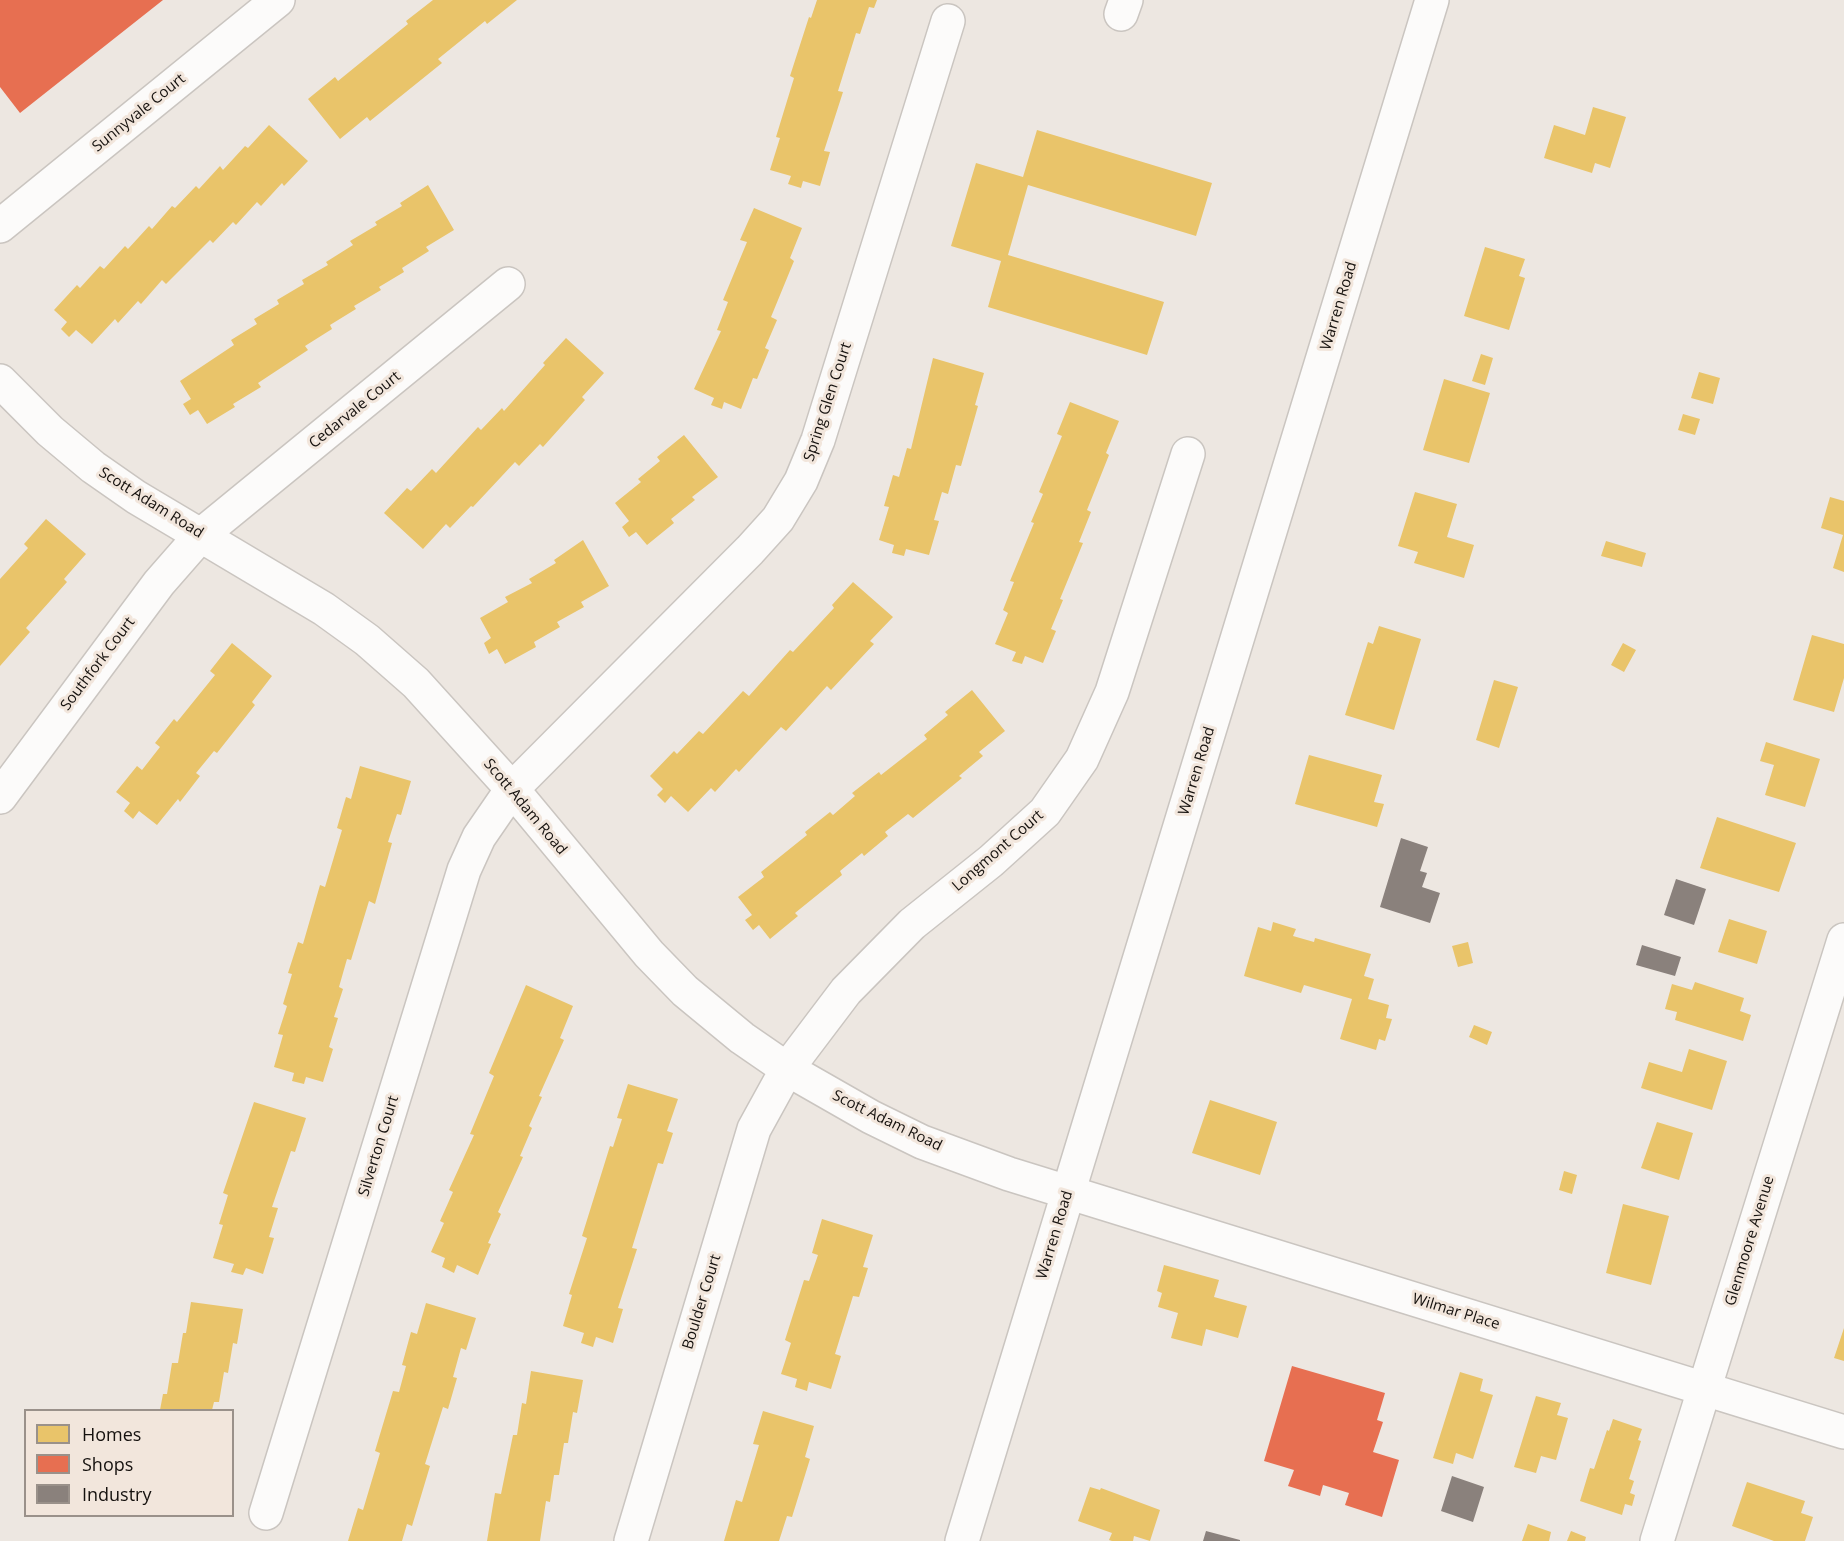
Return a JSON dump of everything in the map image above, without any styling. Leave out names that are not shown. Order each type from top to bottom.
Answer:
[{"type":"street","name":"Sunnyvale Court","points":[[0,226],[278,0]]},
{"type":"street","name":"Warren Road","points":[[962,1541],[1432,0]]},
{"type":"street","name":"Spring Glen Court","points":[[512,789],[750,550],[778,519],[801,481],[818,440],[948,21]]},
{"type":"street","name":"Cedarvale Court","points":[[201,535],[508,284]]},
{"type":"street","name":"Scott Adam Road","points":[[0,381],[50,431],[93,467],[136,497],[324,609],[367,640],[416,683],[512,789],[649,954],[701,1004],[742,1038],[787,1069],[871,1117],[922,1142],[1068,1193]]},
{"type":"street","name":"Longmont Court","points":[[787,1069],[846,991],[912,924],[992,861],[1045,812],[1082,759],[1112,692],[1188,454]]},
{"type":"street","name":"Southfork Court","points":[[0,797],[159,583],[201,535]]},
{"type":"street","name":"Silverton Court","points":[[266,1513],[464,870],[479,837],[512,789]]},
{"type":"street","name":"Glenmoore Avenue","points":[[1657,1541],[1844,940]]},
{"type":"street","name":"Boulder Court","points":[[631,1541],[754,1129],[787,1069]]},
{"type":"street","name":"Wilmar Place","points":[[1068,1193],[1844,1431]]},
{"type":"building: Homes","points":[[433,0],[517,0],[487,24],[485,21],[438,59],[442,63],[370,121],[367,117],[340,139],[308,99],[335,77],[338,81],[408,24],[406,21]]},
{"type":"building: Homes","points":[[817,0],[877,0],[874,8],[869,7],[860,34],[856,33],[838,91],[843,92],[824,151],[830,152],[820,186],[803,181],[801,188],[788,184],[791,176],[770,170],[780,138],[776,137],[794,78],[790,76],[809,17],[811,18]]},
{"type":"building: Homes","points":[[1593,107],[1626,117],[1610,168],[1595,163],[1592,173],[1544,158],[1554,125],[1585,135]]},
{"type":"building: Homes","points":[[269,125],[308,161],[284,186],[282,183],[261,206],[257,202],[236,225],[233,222],[213,243],[210,240],[166,284],[162,280],[141,304],[138,301],[118,323],[115,319],[92,344],[76,330],[69,337],[61,329],[67,322],[54,310],[77,285],[80,288],[100,266],[104,269],[125,246],[128,249],[149,226],[152,229],[172,206],[175,208],[196,186],[199,189],[220,166],[223,170]]},
{"type":"building: Homes","points":[[1037,130],[1212,183],[1196,236],[1028,185],[1008,255],[1164,302],[1147,355],[988,307],[1001,261],[951,246],[976,163],[1023,177]]},
{"type":"building: Homes","points":[[428,185],[454,230],[426,247],[429,251],[402,268],[404,272],[379,287],[381,290],[354,306],[356,309],[330,325],[332,329],[305,346],[308,350],[258,383],[261,387],[233,404],[235,407],[207,424],[198,410],[190,415],[183,404],[191,399],[180,381],[234,345],[231,340],[257,324],[254,319],[279,304],[277,300],[304,284],[302,280],[328,265],[326,262],[353,245],[350,241],[377,225],[375,222],[402,206],[400,203]]},
{"type":"building: Homes","points":[[754,208],[802,228],[790,258],[794,261],[771,317],[777,320],[765,348],[769,350],[757,379],[753,378],[741,409],[724,402],[722,409],[711,405],[714,398],[694,389],[721,331],[717,330],[728,302],[723,300],[747,242],[740,240]]},
{"type":"building: Homes","points":[[1485,247],[1525,259],[1519,276],[1525,278],[1509,330],[1464,316]]},
{"type":"building: Homes","points":[[566,338],[604,373],[582,397],[585,400],[543,447],[540,444],[519,466],[515,462],[473,507],[471,506],[450,528],[446,524],[423,549],[384,513],[407,488],[411,491],[432,469],[436,473],[478,427],[481,430],[502,408],[504,411]]},
{"type":"building: Homes","points":[[1481,354],[1493,358],[1485,385],[1472,381]]},
{"type":"building: Homes","points":[[933,358],[984,373],[975,405],[978,406],[961,466],[956,465],[948,494],[942,492],[934,520],[939,521],[929,555],[906,549],[904,556],[892,553],[894,545],[879,540],[889,507],[884,506],[893,475],[899,477],[907,448],[911,449]]},
{"type":"building: Homes","points":[[1699,372],[1720,378],[1713,404],[1691,398]]},
{"type":"building: Homes","points":[[1444,379],[1490,393],[1469,463],[1423,450]]},
{"type":"building: Homes","points":[[1070,402],[1119,421],[1106,453],[1109,455],[1087,510],[1091,512],[1079,542],[1083,543],[1060,599],[1063,600],[1051,629],[1056,631],[1043,663],[1025,656],[1022,664],[1012,661],[1016,652],[995,644],[1008,613],[1003,610],[1014,582],[1010,581],[1034,523],[1031,522],[1043,494],[1039,492],[1062,436],[1057,434]]},
{"type":"building: Homes","points":[[1683,414],[1700,419],[1695,435],[1678,430]]},
{"type":"building: Homes","points":[[684,435],[718,477],[692,497],[695,500],[671,519],[674,523],[647,545],[636,532],[629,537],[622,527],[629,521],[615,503],[641,482],[638,479],[660,461],[657,457]]},
{"type":"building: Homes","points":[[1415,492],[1457,504],[1447,537],[1474,545],[1464,578],[1414,563],[1418,552],[1398,546]]},
{"type":"building: Homes","points":[[1830,497],[1844,501],[1844,572],[1833,568],[1843,535],[1821,528]]},
{"type":"building: Homes","points":[[46,519],[86,554],[64,579],[67,582],[26,628],[30,632],[0,666],[0,579],[28,548],[24,544]]},
{"type":"building: Homes","points":[[583,540],[609,586],[581,602],[584,607],[557,622],[560,627],[534,642],[536,647],[505,664],[497,649],[489,654],[484,643],[491,638],[480,618],[508,602],[505,597],[532,583],[529,579],[556,563],[554,560]]},
{"type":"building: Homes","points":[[1606,541],[1646,553],[1642,567],[1601,556]]},
{"type":"building: Homes","points":[[853,582],[893,617],[870,641],[874,644],[831,690],[827,686],[786,731],[781,727],[739,772],[736,769],[715,792],[711,788],[688,812],[671,796],[665,803],[657,795],[663,789],[650,776],[674,751],[677,754],[699,731],[703,734],[743,691],[749,696],[790,650],[793,652],[834,608],[832,605]]},
{"type":"building: Homes","points":[[1379,626],[1421,639],[1394,730],[1345,715],[1368,642],[1373,644]]},
{"type":"building: Homes","points":[[1812,635],[1844,644],[1844,678],[1834,712],[1793,700]]},
{"type":"building: Homes","points":[[232,643],[272,676],[252,702],[255,705],[217,753],[214,751],[196,773],[200,776],[180,802],[178,799],[157,825],[139,811],[133,819],[124,811],[130,803],[116,792],[137,766],[142,770],[160,747],[155,743],[174,719],[177,722],[215,675],[210,671]]},
{"type":"building: Homes","points":[[1623,643],[1636,650],[1624,672],[1611,665]]},
{"type":"building: Homes","points":[[1494,680],[1518,687],[1499,748],[1476,740]]},
{"type":"building: Homes","points":[[972,690],[1005,731],[979,752],[983,756],[959,776],[962,778],[913,818],[908,814],[885,832],[888,836],[864,856],[862,853],[840,871],[842,875],[795,913],[798,916],[770,939],[759,925],[753,930],[745,920],[752,915],[738,897],[764,877],[761,872],[807,835],[805,832],[830,812],[833,815],[855,796],[852,793],[879,772],[881,775],[927,739],[924,735],[948,715],[945,712]]},
{"type":"building: Homes","points":[[1766,742],[1820,759],[1805,807],[1765,795],[1774,765],[1760,761]]},
{"type":"building: Homes","points":[[1309,755],[1382,775],[1374,802],[1384,804],[1377,827],[1295,804]]},
{"type":"building: Homes","points":[[360,766],[411,781],[401,815],[397,814],[388,842],[392,843],[375,904],[369,901],[351,960],[347,959],[339,987],[343,989],[334,1017],[338,1018],[329,1047],[333,1049],[323,1082],[306,1077],[304,1084],[292,1081],[294,1073],[274,1067],[283,1035],[278,1034],[287,1006],[283,1004],[292,974],[288,973],[298,942],[303,944],[320,885],[325,887],[342,830],[337,828],[346,797],[351,799]]},
{"type":"building: Homes","points":[[1717,817],[1796,843],[1779,892],[1700,868]]},
{"type":"building: Homes","points":[[1729,919],[1767,931],[1757,964],[1718,952]]},
{"type":"building: Homes","points":[[1273,922],[1296,929],[1293,936],[1314,942],[1315,938],[1371,954],[1364,976],[1374,979],[1368,999],[1389,1005],[1386,1018],[1392,1019],[1385,1041],[1379,1039],[1376,1050],[1340,1039],[1352,999],[1304,985],[1301,993],[1244,976],[1258,927],[1271,931]]},
{"type":"building: Homes","points":[[1468,942],[1473,963],[1458,967],[1452,946]]},
{"type":"building: Homes","points":[[1695,982],[1744,998],[1740,1011],[1751,1015],[1743,1041],[1675,1020],[1677,1012],[1665,1009],[1672,984],[1692,990]]},
{"type":"building: Homes","points":[[526,985],[573,1006],[560,1038],[564,1040],[539,1096],[542,1097],[529,1126],[532,1128],[520,1156],[523,1157],[498,1212],[501,1214],[488,1243],[491,1244],[478,1275],[457,1265],[454,1273],[442,1267],[445,1258],[431,1252],[444,1223],[440,1221],[453,1192],[449,1190],[474,1135],[470,1134],[494,1076],[489,1073]]},
{"type":"building: Homes","points":[[1474,1025],[1492,1032],[1487,1045],[1469,1037]]},
{"type":"building: Homes","points":[[1689,1049],[1727,1061],[1712,1110],[1641,1088],[1649,1062],[1682,1072]]},
{"type":"building: Homes","points":[[628,1084],[678,1099],[667,1131],[673,1133],[663,1164],[658,1163],[632,1248],[637,1249],[618,1308],[623,1309],[613,1343],[596,1337],[593,1347],[581,1343],[584,1333],[563,1326],[572,1295],[569,1294],[587,1238],[582,1236],[610,1146],[613,1147],[622,1119],[617,1118]]},
{"type":"building: Homes","points":[[1210,1100],[1277,1122],[1260,1175],[1192,1153]]},
{"type":"building: Homes","points":[[254,1102],[306,1118],[295,1152],[291,1151],[272,1207],[278,1208],[269,1237],[274,1238],[263,1274],[246,1268],[243,1275],[231,1272],[234,1264],[213,1258],[223,1225],[219,1224],[228,1195],[223,1193]]},
{"type":"building: Homes","points":[[1657,1122],[1693,1133],[1679,1180],[1641,1168]]},
{"type":"building: Homes","points":[[1564,1171],[1577,1175],[1572,1194],[1559,1190]]},
{"type":"building: Homes","points":[[1623,1204],[1669,1216],[1651,1285],[1606,1273]]},
{"type":"building: Homes","points":[[822,1219],[873,1235],[863,1267],[868,1268],[859,1297],[853,1296],[835,1354],[841,1356],[831,1389],[809,1382],[807,1391],[795,1387],[797,1379],[781,1374],[791,1343],[785,1340],[804,1280],[809,1281],[818,1255],[812,1253]]},
{"type":"building: Homes","points":[[1164,1265],[1219,1280],[1214,1297],[1247,1306],[1238,1338],[1206,1329],[1202,1346],[1171,1338],[1178,1313],[1158,1307],[1162,1293],[1157,1291]]},
{"type":"building: Homes","points":[[191,1302],[243,1309],[237,1344],[233,1343],[228,1373],[224,1372],[219,1402],[214,1402],[212,1409],[160,1409],[163,1394],[167,1394],[172,1363],[178,1363],[183,1333],[186,1333]]},
{"type":"building: Homes","points":[[426,1303],[476,1318],[466,1350],[461,1348],[453,1377],[457,1378],[448,1409],[443,1407],[425,1464],[430,1466],[412,1526],[407,1524],[402,1541],[348,1541],[358,1508],[363,1510],[380,1453],[375,1451],[393,1391],[399,1392],[406,1366],[402,1365],[411,1332],[417,1334]]},
{"type":"building: Homes","points":[[1844,1328],[1844,1361],[1834,1358]]},
{"type":"building: Homes","points":[[531,1371],[583,1380],[577,1413],[573,1412],[568,1443],[564,1443],[559,1475],[554,1475],[550,1502],[546,1501],[540,1541],[487,1541],[495,1493],[501,1494],[513,1435],[517,1435],[522,1403],[526,1404]]},
{"type":"building: Homes","points":[[1460,1372],[1483,1379],[1480,1391],[1493,1395],[1473,1459],[1456,1453],[1453,1464],[1433,1458]]},
{"type":"building: Homes","points":[[1536,1396],[1561,1403],[1557,1415],[1568,1418],[1556,1460],[1541,1456],[1536,1473],[1514,1467]]},
{"type":"building: Homes","points":[[763,1411],[814,1426],[805,1457],[810,1459],[792,1517],[787,1516],[779,1541],[724,1541],[736,1500],[742,1502],[759,1445],[753,1444]]},
{"type":"building: Homes","points":[[1613,1419],[1642,1429],[1638,1440],[1641,1441],[1629,1479],[1634,1481],[1630,1493],[1635,1495],[1632,1506],[1625,1504],[1622,1515],[1580,1501],[1590,1468],[1594,1469]]},
{"type":"building: Homes","points":[[1747,1482],[1805,1501],[1801,1513],[1813,1517],[1805,1541],[1774,1541],[1732,1526]]},
{"type":"building: Homes","points":[[1090,1487],[1100,1490],[1101,1488],[1160,1510],[1150,1541],[1134,1536],[1133,1541],[1112,1541],[1109,1540],[1112,1533],[1078,1521]]},
{"type":"building: Homes","points":[[1528,1524],[1551,1532],[1549,1541],[1522,1541]]},
{"type":"building: Homes","points":[[1571,1531],[1586,1537],[1585,1541],[1567,1541]]},
{"type":"building: Shops","points":[[0,0],[163,0],[20,113],[0,87]]},
{"type":"building: Shops","points":[[1292,1366],[1385,1393],[1377,1420],[1383,1422],[1373,1452],[1399,1460],[1382,1517],[1345,1505],[1349,1493],[1323,1485],[1320,1496],[1288,1486],[1294,1470],[1264,1461]]},
{"type":"building: Industry","points":[[1401,838],[1428,847],[1420,871],[1427,873],[1422,887],[1440,893],[1430,923],[1380,907]]},
{"type":"building: Industry","points":[[1676,879],[1706,889],[1694,925],[1664,915]]},
{"type":"building: Industry","points":[[1642,945],[1681,957],[1675,976],[1636,965]]},
{"type":"building: Industry","points":[[1452,1476],[1484,1487],[1473,1522],[1441,1511]]},
{"type":"building: Industry","points":[[1206,1531],[1240,1540],[1240,1541],[1203,1541]]}]
